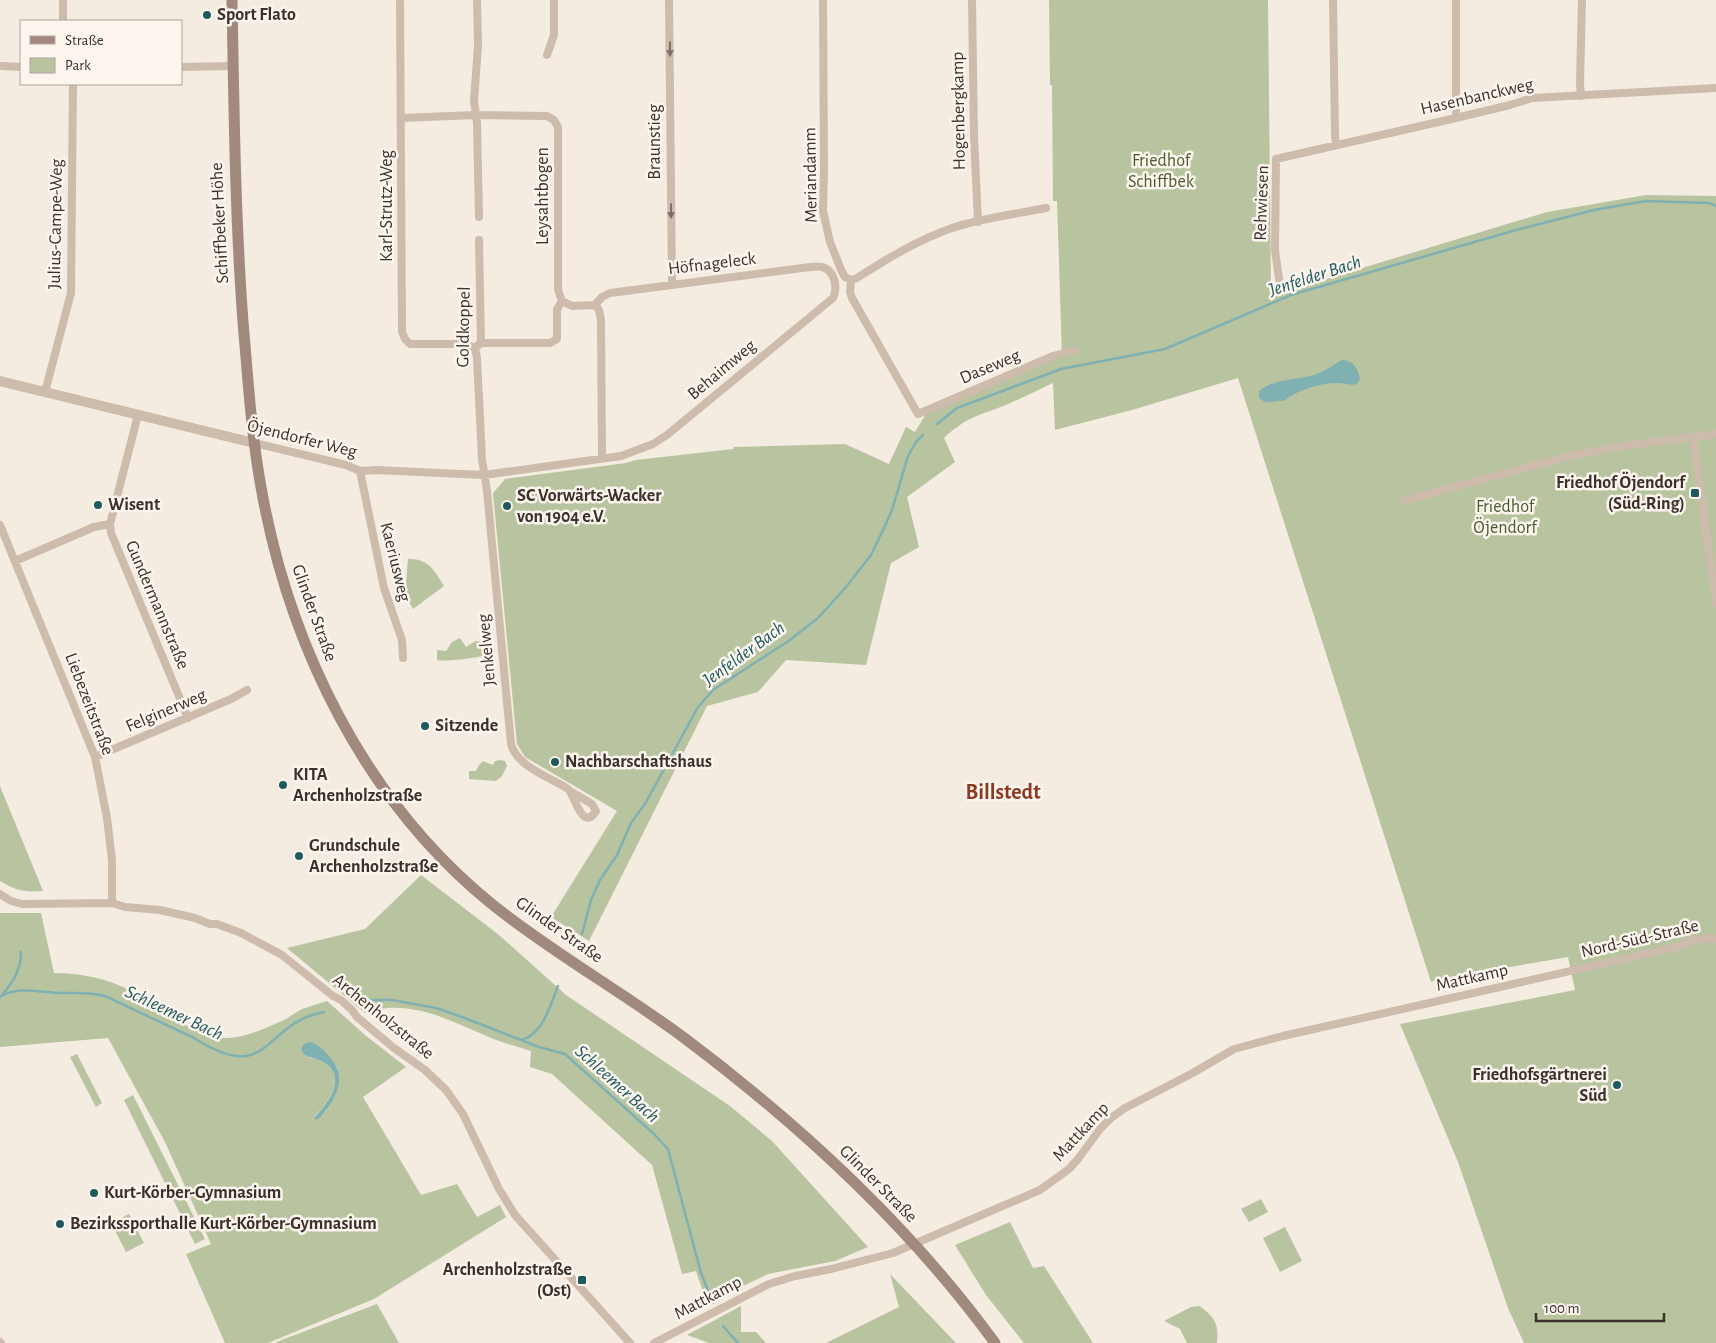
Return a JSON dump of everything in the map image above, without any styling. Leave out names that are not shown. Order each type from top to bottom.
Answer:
[{"type":"main road","name":"Schiffbeker Höhe","points":[[232,0],[236,221],[254,444]]},
{"type":"main road","name":"Glinder Straße","points":[[254,444],[265,509],[278,566],[288,598],[322,683],[360,754],[416,830],[464,879],[495,907],[682,1037],[751,1091],[851,1180],[914,1245],[995,1343]]},
{"type":"street","points":[[63,0],[63,20]]},
{"type":"street","name":"Karl-Strutz-Weg","points":[[400,0],[402,332],[410,344],[464,344],[475,348]]},
{"type":"street","points":[[477,0],[478,46],[474,101],[477,124],[479,217]]},
{"type":"street","points":[[547,55],[554,35],[554,0]]},
{"type":"street","name":"Braunstieg","points":[[669,0],[672,284]]},
{"type":"street","name":"Meriandamm","points":[[823,0],[823,211],[826,226],[836,260],[845,277],[851,280],[850,292],[852,298],[918,414]]},
{"type":"street","name":"Hogenbergkamp","points":[[972,0],[974,137],[978,222]]},
{"type":"street","points":[[1333,0],[1336,144]]},
{"type":"street","points":[[1456,0],[1456,118]]},
{"type":"street","points":[[1581,96],[1582,0]]},
{"type":"street","points":[[0,66],[20,66]]},
{"type":"street","points":[[182,67],[233,66]]},
{"type":"street","name":"Julius-Campe-Weg","points":[[45,392],[71,292],[73,85]]},
{"type":"street","name":"Hasenbanckweg","points":[[1336,144],[1456,118],[1532,98],[1716,88]]},
{"type":"street","name":"Leysahtbogen","points":[[402,118],[476,115],[547,116],[554,120],[558,128],[558,290],[562,301],[557,310],[557,339],[554,342],[481,343],[475,348]]},
{"type":"street","name":"Rehwiesen","points":[[1279,280],[1274,250],[1276,158],[1336,144]]},
{"type":"street","points":[[851,280],[923,239],[955,227],[1046,208]]},
{"type":"street","name":"Goldkoppel","points":[[479,240],[480,343],[475,348],[484,475]]},
{"type":"street","name":"Höfnageleck","points":[[594,305],[610,293],[672,284],[820,266],[826,269],[832,276]]},
{"type":"street","name":"Behaimweg","points":[[602,458],[621,456],[636,451],[653,444],[667,435],[833,298],[836,288],[832,276]]},
{"type":"street","points":[[562,301],[572,306],[594,305],[599,310],[601,320],[602,458]]},
{"type":"street","name":"Daseweg","points":[[918,414],[1053,356],[1075,350]]},
{"type":"street","name":"Öjendorfer Weg","points":[[0,381],[346,465],[360,471],[376,470],[484,475],[602,458]]},
{"type":"street","name":"Gundermannstraße","points":[[138,415],[110,524],[111,532],[188,718]]},
{"type":"street","points":[[1403,501],[1573,455],[1629,445],[1716,434]]},
{"type":"street","points":[[1693,437],[1716,603]]},
{"type":"street","name":"Kaeriusweg","points":[[360,471],[384,588],[402,640],[402,658]]},
{"type":"street","name":"Jenkelweg","points":[[484,475],[513,751],[516,757],[570,791]]},
{"type":"street","points":[[15,561],[94,528],[110,524]]},
{"type":"street","name":"Liebezeitstraße","points":[[0,525],[95,757],[107,818],[112,860],[112,903]]},
{"type":"street","name":"Felginerweg","points":[[95,757],[232,699],[247,690]]},
{"type":"street","name":"Archenholzstraße","points":[[0,894],[11,901],[22,904],[112,903],[125,907],[160,910],[196,918],[210,924],[217,924],[265,944],[282,954],[333,996],[341,1000],[357,1017],[394,1048],[436,1079],[455,1101],[463,1114],[499,1189],[515,1215],[630,1343]]},
{"type":"street","name":"Nord-Süd-Straße","points":[[1571,971],[1681,946],[1688,941],[1707,937],[1716,939]]},
{"type":"street","name":"Mattkamp","points":[[654,1343],[769,1284],[795,1276],[882,1256],[914,1245],[1045,1187],[1074,1164],[1100,1129],[1117,1114],[1234,1049],[1283,1036],[1571,971]]},
{"type":"green space","name":"Friedhof Öjendorf","points":[[1049,0],[1268,0],[1271,289],[1273,295],[1547,212],[1646,195],[1716,196],[1716,1343],[1524,1343],[1508,1308],[1458,1162],[1400,1024],[1575,990],[1568,957],[1439,979],[1431,982],[1238,378],[1132,410],[1055,430],[1053,383],[959,425],[944,438],[955,462],[907,497],[919,547],[891,563],[866,665],[786,660],[758,692],[707,706],[589,941],[551,917],[617,811],[525,757],[517,744],[493,493],[505,479],[626,463],[636,460],[733,449],[734,447],[845,444],[889,464],[906,427],[915,432],[927,412],[1062,356],[1057,201],[1053,201]]},
{"type":"green space","points":[[408,559],[415,559],[430,566],[444,586],[413,609],[405,595]]},
{"type":"green space","points":[[460,638],[466,647],[476,641],[481,642],[484,650],[482,656],[466,659],[437,660],[437,650],[446,651],[452,642]]},
{"type":"green space","points":[[483,761],[493,765],[495,761],[505,761],[507,766],[502,776],[496,781],[469,779],[469,771],[476,771]]},
{"type":"green space","points":[[0,786],[43,891],[21,890],[0,881]]},
{"type":"green space","points":[[421,875],[499,935],[566,995],[730,1106],[772,1141],[868,1247],[835,1261],[768,1274],[707,1303],[696,1271],[682,1274],[652,1165],[552,1074],[530,1067],[531,1051],[491,1038],[441,1017],[415,1010],[385,1008],[365,1013],[287,948],[365,929]]},
{"type":"green space","points":[[0,913],[41,913],[54,973],[83,975],[112,983],[142,997],[191,1028],[216,1037],[228,1038],[250,1034],[286,1019],[302,1009],[327,1001],[365,1035],[406,1067],[363,1097],[421,1195],[457,1184],[477,1217],[500,1205],[506,1217],[374,1299],[268,1343],[225,1343],[186,1254],[211,1244],[165,1142],[108,1038],[0,1047]],"holes":[[[325,1052],[337,1067],[339,1077],[326,1111],[314,1117],[329,1099],[335,1084],[335,1076],[333,1070],[327,1064],[308,1057]]]},
{"type":"green space","points":[[77,1054],[102,1103],[96,1107],[70,1057]]},
{"type":"green space","points":[[133,1095],[205,1239],[195,1244],[124,1100]]},
{"type":"green space","points":[[1261,1199],[1268,1212],[1249,1222],[1241,1209]]},
{"type":"green space","points":[[129,1214],[144,1243],[126,1252],[111,1223]]},
{"type":"green space","points":[[1010,1222],[1033,1268],[1044,1266],[1093,1343],[1024,1343],[986,1295],[955,1245]]},
{"type":"green space","points":[[1285,1227],[1302,1261],[1280,1272],[1263,1238]]},
{"type":"green space","points":[[890,1274],[956,1343],[826,1343],[899,1307]]},
{"type":"green space","points":[[377,1304],[399,1343],[275,1343],[284,1339]]},
{"type":"green space","points":[[741,1306],[741,1332],[756,1332],[766,1343],[709,1343],[687,1335]]},
{"type":"green space","points":[[1199,1306],[1215,1322],[1217,1343],[1187,1343],[1180,1329],[1164,1321],[1191,1307]]},
{"type":"water","points":[[1342,360],[1352,363],[1356,368],[1360,379],[1357,384],[1330,383],[1316,386],[1302,390],[1284,401],[1264,402],[1259,397],[1259,391],[1273,383],[1317,374]]},
{"type":"water","points":[[309,1042],[317,1045],[326,1053],[335,1064],[339,1075],[339,1082],[334,1097],[317,1120],[314,1118],[324,1107],[332,1093],[335,1079],[329,1066],[320,1060],[304,1054],[301,1049],[304,1044]]},
{"type":"waterway","name":"Jenfelder Bach","points":[[937,424],[957,408],[1061,369],[1165,349],[1291,295],[1516,230],[1594,210],[1646,201],[1709,203],[1716,206]]},
{"type":"waterway","name":"Jenfelder Bach","points":[[582,934],[591,900],[600,880],[617,855],[631,823],[645,804],[698,707],[713,690],[790,640],[819,617],[846,587],[871,555],[892,510],[908,456],[916,442],[923,435]]},
{"type":"waterway","points":[[2,995],[16,975],[20,964],[21,952]]},
{"type":"waterway","name":"Jenfelder Bach","points":[[521,1040],[529,1037],[540,1026],[549,1010],[558,986]]},
{"type":"waterway","name":"Schleemer Bach","points":[[0,997],[7,993],[22,990],[54,993],[89,993],[105,996],[219,1051],[238,1056],[253,1054],[265,1048],[288,1028],[304,1018],[324,1012]]},
{"type":"waterway","name":"Schleemer Bach","points":[[360,1005],[372,1000],[392,1000],[436,1008],[539,1047],[565,1054],[654,1134],[668,1149],[701,1273],[713,1303]]},
{"type":"waterway","name":"Schleemer Bach","points":[[723,1326],[738,1343]]},
{"type":"place","name":"Sport Flato","points":[[207,15]]},
{"type":"place","name":"Friedhof Öjendorf (Süd-Ring)","points":[[1695,493]]},
{"type":"place","name":"Wisent","points":[[98,505]]},
{"type":"place","name":"SC Vorwärts-Wacker von 1904 e.V.","points":[[507,506]]},
{"type":"place","name":"Sitzende","points":[[425,726]]},
{"type":"place","name":"Nachbarschaftshaus","points":[[555,762]]},
{"type":"place","name":"KITA Archenholzstraße","points":[[283,785]]},
{"type":"place","name":"Grundschule Archenholzstraße","points":[[299,856]]},
{"type":"place","name":"Friedhofsgärtnerei Süd","points":[[1617,1085]]},
{"type":"place","name":"Kurt-Körber-Gymnasium","points":[[94,1193]]},
{"type":"place","name":"Bezirkssporthalle Kurt-Körber-Gymnasium","points":[[60,1224]]},
{"type":"place","name":"Archenholzstraße (Ost)","points":[[582,1280]]},
{"type":"district","name":"Billstedt","points":[[1003,792]]},
{"type":"park label","name":"Friedhof Schiffbek","points":[[1161,171]]}]
